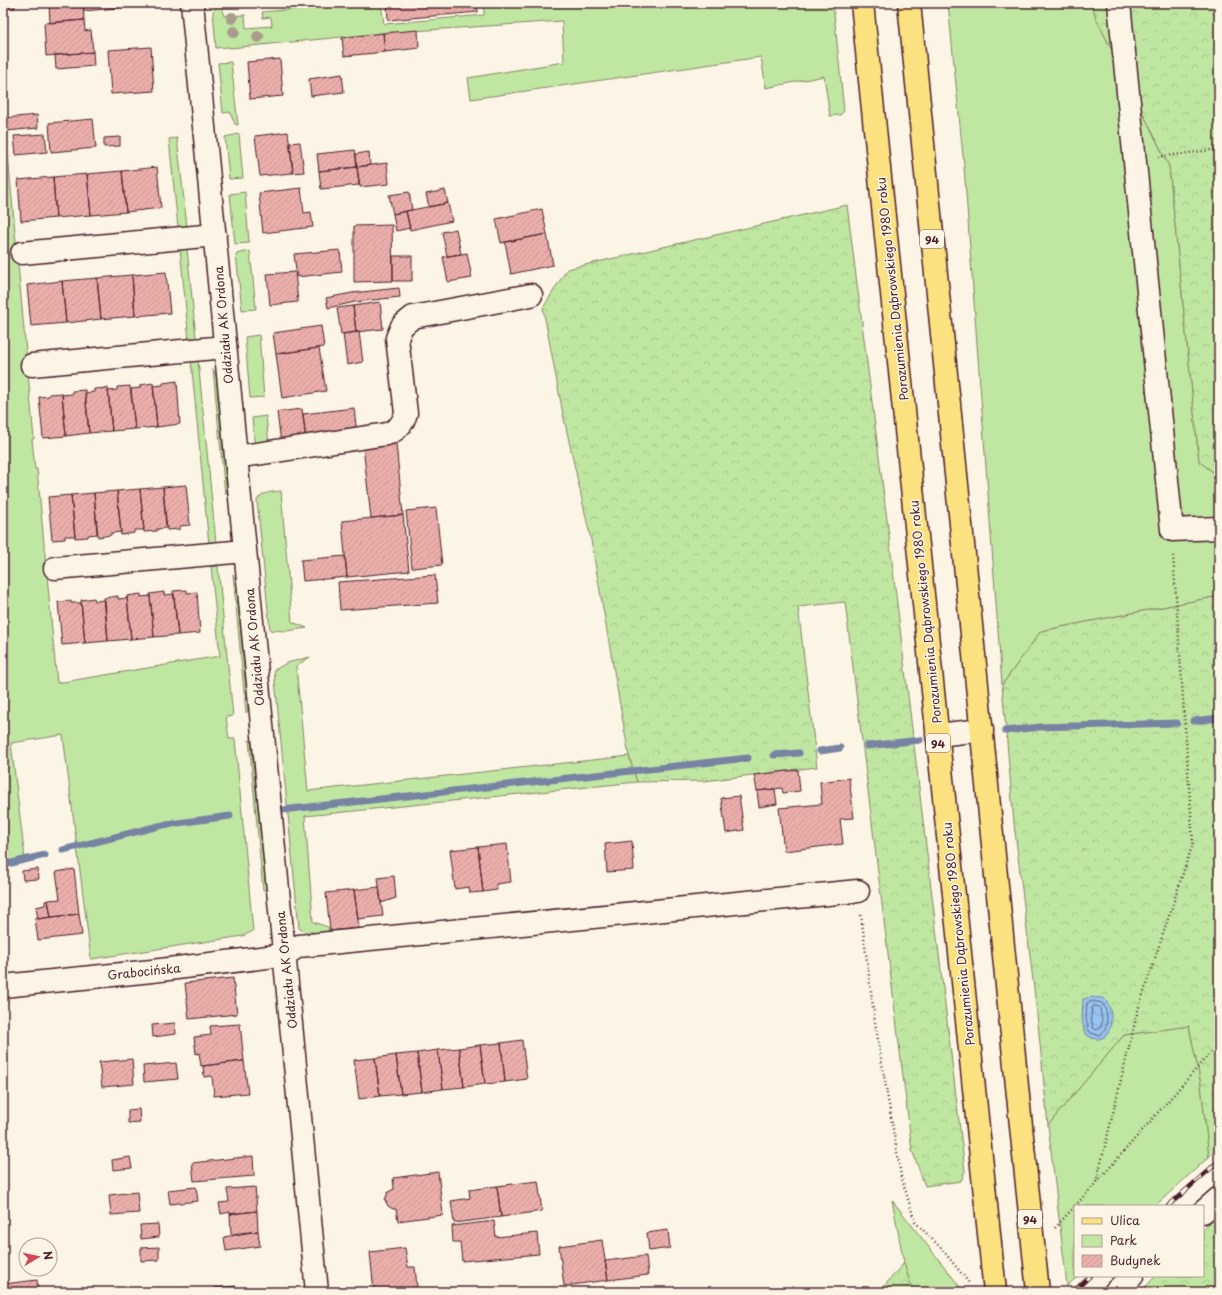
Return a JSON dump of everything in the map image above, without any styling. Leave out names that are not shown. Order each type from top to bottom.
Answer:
[{"type":"main road","name":"Porozumienia Dąbrowskiego 1980 roku","points":[[862,3],[995,1292]]},
{"type":"main road","name":"94","points":[[909,3],[1038,1292]]},
{"type":"street","name":"Oddziału AK Ordona","points":[[192,3],[316,1292]]},
{"type":"street","points":[[1119,3],[1136,160],[1172,530],[1219,528]]},
{"type":"street","points":[[22,253],[215,236]]},
{"type":"street","points":[[236,457],[393,432],[404,421],[406,413],[397,338],[402,326],[413,317],[531,295]]},
{"type":"street","points":[[32,365],[226,347]]},
{"type":"street","points":[[55,568],[245,551]]},
{"type":"street","points":[[937,735],[982,730]]},
{"type":"street","points":[[284,955],[298,946],[858,891]]},
{"type":"street","name":"Grabocińska","points":[[3,986],[284,955]]},
{"type":"street","points":[[1204,1211],[1219,1198]]},
{"type":"street","points":[[1115,1292],[1131,1277]]},
{"type":"path","points":[[1136,160],[1219,149]]},
{"type":"path","points":[[1096,1183],[1138,1010],[1193,843],[1172,530]]},
{"type":"path","points":[[858,891],[875,1022],[900,1176],[916,1222],[941,1248],[972,1287]]},
{"type":"path","points":[[1076,1205],[1219,1043]]},
{"type":"green space","points":[[222,3],[224,16],[245,15],[246,28],[272,26],[271,17],[263,18],[262,12],[364,3],[381,3],[384,24],[484,15],[484,3],[833,3],[844,111],[840,115],[830,116],[824,76],[766,88],[761,57],[471,99],[468,78],[564,62],[562,21],[383,33],[230,48],[216,48],[213,11],[219,4]]},
{"type":"green space","points":[[948,3],[1091,3],[1097,20],[1169,166],[1199,461],[1219,477],[1219,596],[1041,631],[1002,685],[964,166]]},
{"type":"green space","points":[[1091,3],[1219,3],[1219,477],[1199,461],[1169,166],[1097,20]]},
{"type":"green space","points":[[231,62],[238,125],[235,124],[230,112],[223,113],[218,63]]},
{"type":"green space","points":[[3,101],[34,439],[32,439],[35,469],[37,469],[57,683],[220,656],[211,566],[218,566],[233,716],[226,717],[229,739],[235,739],[253,931],[243,936],[91,959],[63,735],[11,743],[25,859],[3,862]]},
{"type":"green space","points":[[239,134],[243,178],[229,179],[225,137]]},
{"type":"green space","points":[[177,138],[187,227],[178,228],[169,139]]},
{"type":"green space","points":[[245,192],[249,243],[235,244],[230,194]]},
{"type":"green space","points":[[847,205],[887,520],[965,1171],[961,1181],[925,1186],[912,1150],[845,602],[798,607],[817,767],[704,781],[637,782],[629,756],[591,540],[563,414],[543,308],[567,269]]},
{"type":"green space","points":[[180,248],[187,249],[196,338],[189,341]]},
{"type":"green space","points":[[250,251],[256,309],[242,310],[236,254]]},
{"type":"green space","points":[[259,335],[264,397],[250,398],[245,337]]},
{"type":"green space","points":[[191,360],[198,360],[216,543],[209,545]]},
{"type":"green space","points":[[213,369],[216,376],[227,494],[225,494]]},
{"type":"green space","points":[[266,416],[269,445],[255,450],[252,418]]},
{"type":"green space","points":[[281,491],[292,622],[307,628],[286,631],[270,630],[257,500],[264,494]]},
{"type":"green space","points":[[233,574],[236,581],[248,711],[246,713]]},
{"type":"green space","points":[[1219,596],[1219,1143],[1209,1157],[1201,1084],[1189,1026],[1124,1035],[1048,1125],[1037,1014],[1014,823],[1002,685],[1041,631]]},
{"type":"green space","points":[[310,657],[296,666],[308,791],[629,756],[637,782],[305,816],[313,922],[328,927],[329,935],[314,936],[313,932],[305,932],[299,928],[274,670],[287,663]]},
{"type":"green space","points":[[249,740],[251,741],[266,890],[263,890]]},
{"type":"green space","points":[[1189,1026],[1201,1084],[1209,1157],[1156,1205],[1074,1205],[1074,1277],[1077,1277],[1067,1286],[1048,1125],[1124,1035]]},
{"type":"green space","points":[[892,1200],[964,1292],[913,1292],[904,1263]]},
{"type":"green space","points":[[1219,1213],[1219,1292],[1140,1292],[1155,1277],[1204,1277],[1204,1228]]},
{"type":"green space","points":[[904,1263],[913,1292],[879,1292]]},
{"type":"water","points":[[1092,997],[1104,999],[1108,1004],[1110,1011],[1110,1027],[1107,1034],[1102,1038],[1095,1039],[1085,1034],[1082,1019],[1083,999]]},
{"type":"building","points":[[3,3],[14,3],[15,8],[3,9]]},
{"type":"building","points":[[49,3],[83,3],[84,20],[50,23]]},
{"type":"building","points":[[83,3],[138,3],[139,6],[84,11]]},
{"type":"building","points":[[387,3],[477,3],[478,12],[388,20]]},
{"type":"building","points":[[84,20],[85,31],[91,30],[93,52],[46,56],[44,23]]},
{"type":"building","points":[[418,30],[419,48],[385,52],[383,33]]},
{"type":"building","points":[[383,33],[385,52],[344,56],[342,38]]},
{"type":"building","points":[[151,47],[154,91],[111,94],[108,50]]},
{"type":"building","points":[[93,52],[94,66],[56,69],[55,55]]},
{"type":"building","points":[[280,59],[283,96],[250,99],[247,62]]},
{"type":"building","points":[[342,74],[344,92],[311,96],[309,79]]},
{"type":"building","points":[[37,115],[38,128],[6,131],[5,118]]},
{"type":"building","points":[[93,119],[96,148],[51,152],[49,123]]},
{"type":"building","points":[[288,132],[293,173],[260,176],[255,136]]},
{"type":"building","points":[[45,134],[47,152],[16,155],[14,136]]},
{"type":"building","points":[[120,137],[120,146],[104,147],[104,138]]},
{"type":"building","points":[[300,142],[304,172],[293,173],[290,143]]},
{"type":"building","points":[[355,150],[357,167],[319,171],[317,154]]},
{"type":"building","points":[[369,152],[370,165],[357,167],[356,154]]},
{"type":"building","points":[[387,163],[389,184],[360,187],[357,167]]},
{"type":"building","points":[[157,167],[161,208],[126,212],[122,171]]},
{"type":"building","points":[[357,167],[359,185],[321,189],[319,171]]},
{"type":"building","points":[[122,171],[126,212],[91,215],[87,174]]},
{"type":"building","points":[[87,174],[91,215],[56,218],[53,177]]},
{"type":"building","points":[[53,177],[56,218],[21,221],[18,180]]},
{"type":"building","points":[[301,188],[304,213],[311,212],[313,227],[263,233],[259,193]]},
{"type":"building","points":[[445,190],[448,203],[429,207],[426,194]]},
{"type":"building","points":[[409,192],[412,210],[393,214],[389,195]]},
{"type":"building","points":[[448,203],[452,221],[410,230],[406,211]]},
{"type":"building","points":[[542,209],[547,234],[501,243],[496,219]]},
{"type":"building","points":[[406,211],[410,228],[396,231],[393,214]]},
{"type":"building","points":[[392,225],[393,281],[354,282],[354,226]]},
{"type":"building","points":[[456,229],[461,254],[447,256],[442,232]]},
{"type":"building","points":[[547,234],[553,265],[511,274],[505,242]]},
{"type":"building","points":[[340,250],[342,272],[297,277],[294,254]]},
{"type":"building","points":[[467,253],[472,278],[448,282],[443,257]]},
{"type":"building","points":[[393,256],[412,256],[412,281],[393,281]]},
{"type":"building","points":[[166,272],[170,313],[135,316],[132,275]]},
{"type":"building","points":[[295,272],[298,302],[270,305],[267,274]]},
{"type":"building","points":[[132,275],[135,316],[101,319],[97,278]]},
{"type":"building","points":[[97,278],[101,319],[66,323],[62,281]]},
{"type":"building","points":[[62,281],[66,323],[31,326],[27,285]]},
{"type":"building","points":[[399,288],[400,297],[355,302],[328,308],[326,298],[352,293]]},
{"type":"building","points":[[380,302],[383,329],[356,332],[353,306]]},
{"type":"building","points":[[353,306],[356,332],[341,334],[337,308]]},
{"type":"building","points":[[321,326],[324,347],[276,354],[273,333]]},
{"type":"building","points":[[359,332],[363,362],[347,365],[343,334]]},
{"type":"building","points":[[319,348],[326,391],[282,398],[276,354]]},
{"type":"building","points":[[177,381],[180,424],[157,427],[153,386]]},
{"type":"building","points":[[153,383],[157,427],[135,429],[131,389],[140,388],[140,385]]},
{"type":"building","points":[[130,386],[135,429],[112,431],[108,391],[117,390],[117,387]]},
{"type":"building","points":[[108,388],[112,431],[89,433],[85,393],[94,392],[94,389]]},
{"type":"building","points":[[85,390],[89,433],[66,436],[62,395],[72,394],[72,391]]},
{"type":"building","points":[[62,393],[66,436],[43,438],[39,397],[49,396],[49,394]]},
{"type":"building","points":[[354,408],[357,434],[306,440],[303,414]]},
{"type":"building","points":[[302,409],[306,440],[281,443],[277,412]]},
{"type":"building","points":[[396,443],[403,515],[371,518],[363,446]]},
{"type":"building","points":[[186,485],[190,525],[180,526],[180,529],[167,530],[163,487]]},
{"type":"building","points":[[163,487],[166,528],[157,529],[157,531],[144,532],[140,489]]},
{"type":"building","points":[[140,489],[144,530],[134,530],[134,533],[121,535],[117,491]]},
{"type":"building","points":[[117,491],[121,532],[98,537],[94,493]]},
{"type":"building","points":[[94,493],[97,534],[88,535],[88,537],[75,538],[71,495]]},
{"type":"building","points":[[71,495],[75,536],[65,536],[65,539],[52,540],[48,497]]},
{"type":"building","points":[[436,508],[442,565],[412,568],[406,511]]},
{"type":"building","points":[[403,515],[409,571],[347,577],[342,521]]},
{"type":"building","points":[[345,556],[347,577],[303,581],[301,560]]},
{"type":"building","points":[[435,575],[438,603],[340,610],[338,582]]},
{"type":"building","points":[[187,590],[187,593],[197,592],[200,633],[178,635],[173,591]]},
{"type":"building","points":[[164,592],[164,595],[174,594],[178,635],[154,637],[150,594]]},
{"type":"building","points":[[141,594],[141,597],[150,596],[154,637],[131,639],[127,596]]},
{"type":"building","points":[[118,596],[118,599],[127,598],[131,639],[108,641],[104,598]]},
{"type":"building","points":[[94,598],[95,601],[105,600],[108,641],[85,643],[81,600]]},
{"type":"building","points":[[71,601],[71,603],[81,603],[85,643],[62,645],[58,602]]},
{"type":"building","points":[[798,770],[800,791],[783,793],[782,788],[757,791],[754,775]]},
{"type":"building","points":[[849,778],[854,818],[840,819],[843,844],[784,851],[779,808],[822,804],[820,782]]},
{"type":"building","points":[[775,789],[777,804],[759,807],[757,791]]},
{"type":"building","points":[[739,796],[744,830],[726,833],[721,798]]},
{"type":"building","points":[[632,841],[634,870],[607,872],[605,844]]},
{"type":"building","points":[[507,844],[511,882],[496,884],[497,890],[483,892],[478,847]]},
{"type":"building","points":[[478,847],[483,892],[470,893],[469,887],[455,889],[450,850]]},
{"type":"building","points":[[38,869],[39,879],[23,880],[22,871]]},
{"type":"building","points":[[74,869],[79,914],[51,917],[48,900],[60,899],[56,872]]},
{"type":"building","points":[[394,876],[396,898],[381,903],[378,878]]},
{"type":"building","points":[[379,887],[383,916],[358,919],[354,890]]},
{"type":"building","points":[[354,890],[359,928],[330,931],[326,893]]},
{"type":"building","points":[[48,900],[51,917],[38,919],[36,907],[45,905],[45,901]]},
{"type":"building","points":[[79,914],[82,935],[38,940],[35,919]]},
{"type":"building","points":[[233,978],[237,1014],[189,1019],[185,983]]},
{"type":"building","points":[[175,1023],[176,1034],[153,1037],[152,1025]]},
{"type":"building","points":[[240,1024],[244,1061],[201,1066],[199,1053],[196,1054],[194,1037],[211,1035],[210,1026]]},
{"type":"building","points":[[522,1040],[527,1079],[505,1082],[501,1043]]},
{"type":"building","points":[[501,1043],[505,1082],[485,1084],[480,1045]]},
{"type":"building","points":[[480,1045],[485,1084],[464,1087],[459,1048]]},
{"type":"building","points":[[459,1048],[464,1087],[443,1089],[438,1050]]},
{"type":"building","points":[[438,1050],[443,1089],[422,1092],[417,1053]]},
{"type":"building","points":[[417,1053],[422,1092],[401,1094],[396,1055]]},
{"type":"building","points":[[396,1055],[401,1094],[380,1096],[375,1058]]},
{"type":"building","points":[[375,1058],[380,1096],[359,1099],[354,1060]]},
{"type":"building","points":[[132,1059],[134,1084],[102,1087],[99,1062]]},
{"type":"building","points":[[244,1061],[248,1093],[214,1096],[212,1076],[204,1077],[203,1066]]},
{"type":"building","points":[[176,1063],[178,1079],[144,1082],[143,1066]]},
{"type":"building","points":[[139,1109],[140,1122],[128,1123],[128,1110]]},
{"type":"building","points":[[253,1156],[254,1176],[194,1181],[192,1163]]},
{"type":"building","points":[[130,1157],[132,1168],[113,1170],[112,1160]]},
{"type":"building","points":[[438,1172],[443,1215],[398,1221],[396,1209],[388,1206],[385,1200],[388,1192],[394,1189],[393,1178]]},
{"type":"building","points":[[538,1181],[542,1211],[501,1217],[497,1186]]},
{"type":"building","points":[[497,1186],[501,1217],[454,1223],[451,1201],[470,1198],[469,1190]]},
{"type":"building","points":[[196,1187],[198,1201],[170,1204],[168,1190]]},
{"type":"building","points":[[255,1187],[257,1211],[230,1214],[230,1212],[221,1214],[219,1203],[229,1202],[227,1189]]},
{"type":"building","points":[[137,1192],[139,1213],[111,1215],[109,1195]]},
{"type":"building","points":[[257,1211],[258,1231],[231,1234],[230,1214]]},
{"type":"building","points":[[494,1221],[496,1237],[537,1233],[539,1254],[462,1261],[460,1242],[453,1242],[452,1226]]},
{"type":"building","points":[[158,1224],[159,1237],[141,1239],[140,1225]]},
{"type":"building","points":[[668,1230],[670,1248],[649,1251],[647,1233]]},
{"type":"building","points":[[258,1231],[260,1246],[226,1251],[224,1237]]},
{"type":"building","points":[[602,1240],[608,1280],[564,1286],[559,1246]]},
{"type":"building","points":[[159,1247],[159,1260],[141,1261],[141,1248]]},
{"type":"building","points":[[405,1248],[408,1267],[415,1267],[417,1287],[374,1292],[370,1252]]},
{"type":"building","points":[[646,1256],[648,1275],[608,1280],[605,1261]]},
{"type":"building","points":[[37,1280],[38,1292],[3,1292],[3,1284]]},
{"type":"building","points":[[236,1286],[237,1292],[214,1292],[214,1288]]},
{"type":"waterway","points":[[1193,721],[1219,718]]},
{"type":"waterway","points":[[1005,731],[1040,727],[1177,723]]},
{"type":"waterway","points":[[867,746],[920,740]]},
{"type":"waterway","points":[[820,751],[840,748]]},
{"type":"waterway","points":[[774,755],[799,753]]},
{"type":"waterway","points":[[273,811],[748,758]]},
{"type":"waterway","points":[[63,850],[163,825],[230,816]]},
{"type":"waterway","points":[[3,865],[45,855]]},
{"type":"railway","points":[[1169,1205],[1219,1161]]},
{"type":"railway","points":[[1073,1292],[1089,1277]]}]
